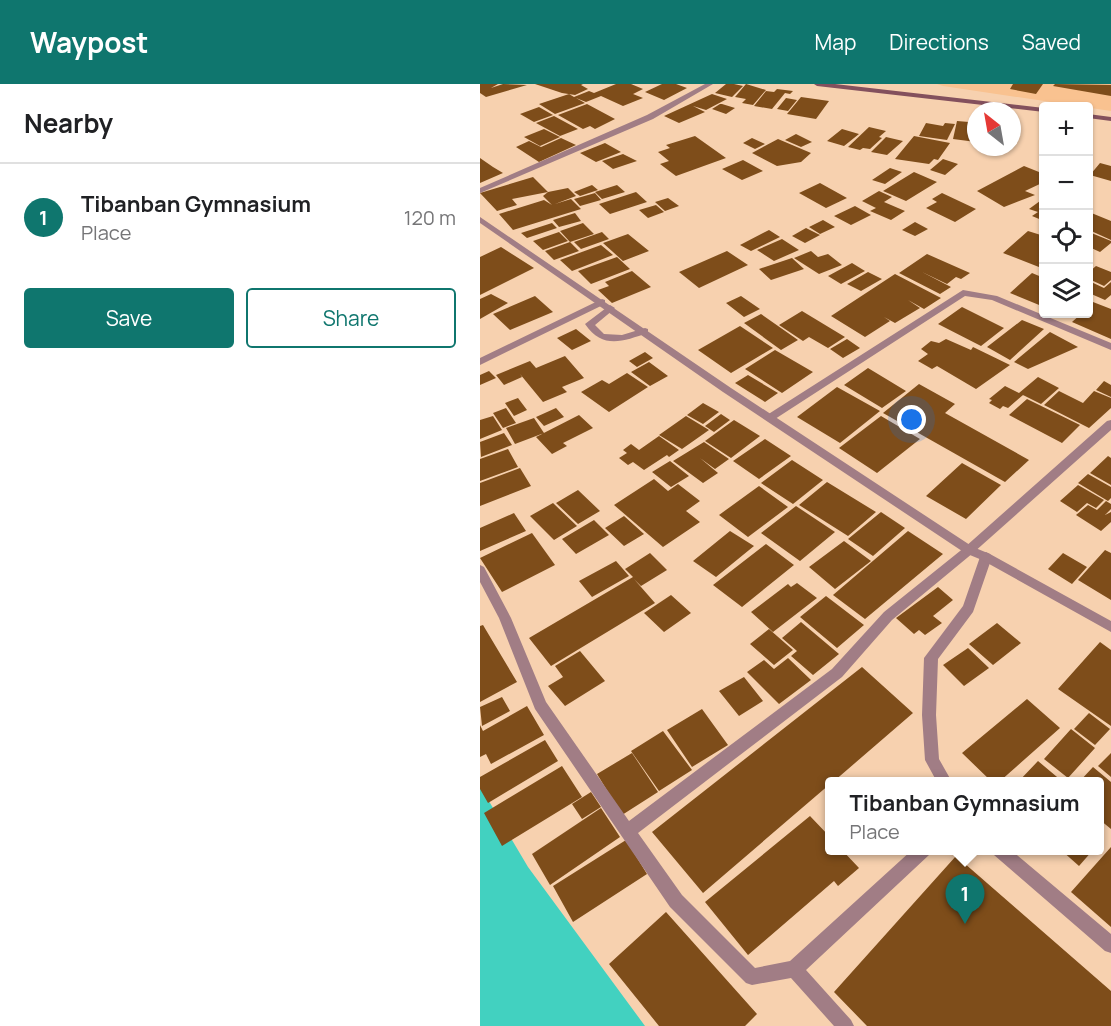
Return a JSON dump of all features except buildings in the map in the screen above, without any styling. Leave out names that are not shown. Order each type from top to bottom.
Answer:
[{"type":"main road","points":[[817,84],[1039,109]]},
{"type":"main road","points":[[1093,117],[1111,119]]},
{"type":"street","points":[[480,191],[650,117],[710,84]]},
{"type":"street","points":[[480,219],[645,331],[727,390],[969,550],[986,557],[1111,627]]},
{"type":"street","points":[[771,417],[963,293],[994,298],[1111,347]]},
{"type":"street","points":[[606,305],[590,324],[600,336],[614,341],[645,331]]},
{"type":"street","points":[[480,362],[606,305]]},
{"type":"street","points":[[628,831],[837,673],[888,616],[969,550],[1111,424]]},
{"type":"street","points":[[942,777],[932,760],[929,715],[932,658],[969,608],[986,557]]},
{"type":"street","points":[[480,570],[505,618],[540,705],[676,901],[752,976],[794,969],[919,855]]},
{"type":"street","points":[[1005,855],[1111,945]]},
{"type":"street","points":[[794,969],[845,1026]]},
{"type":"shaded area","points":[[937,84],[1111,84],[1111,111],[1093,108],[1093,102],[1051,102]]},
{"type":"water","points":[[480,786],[528,867],[645,1026],[480,1026]]},
{"type":"place","name":"Tibanban Gymnasium","points":[[965,924]]}]
